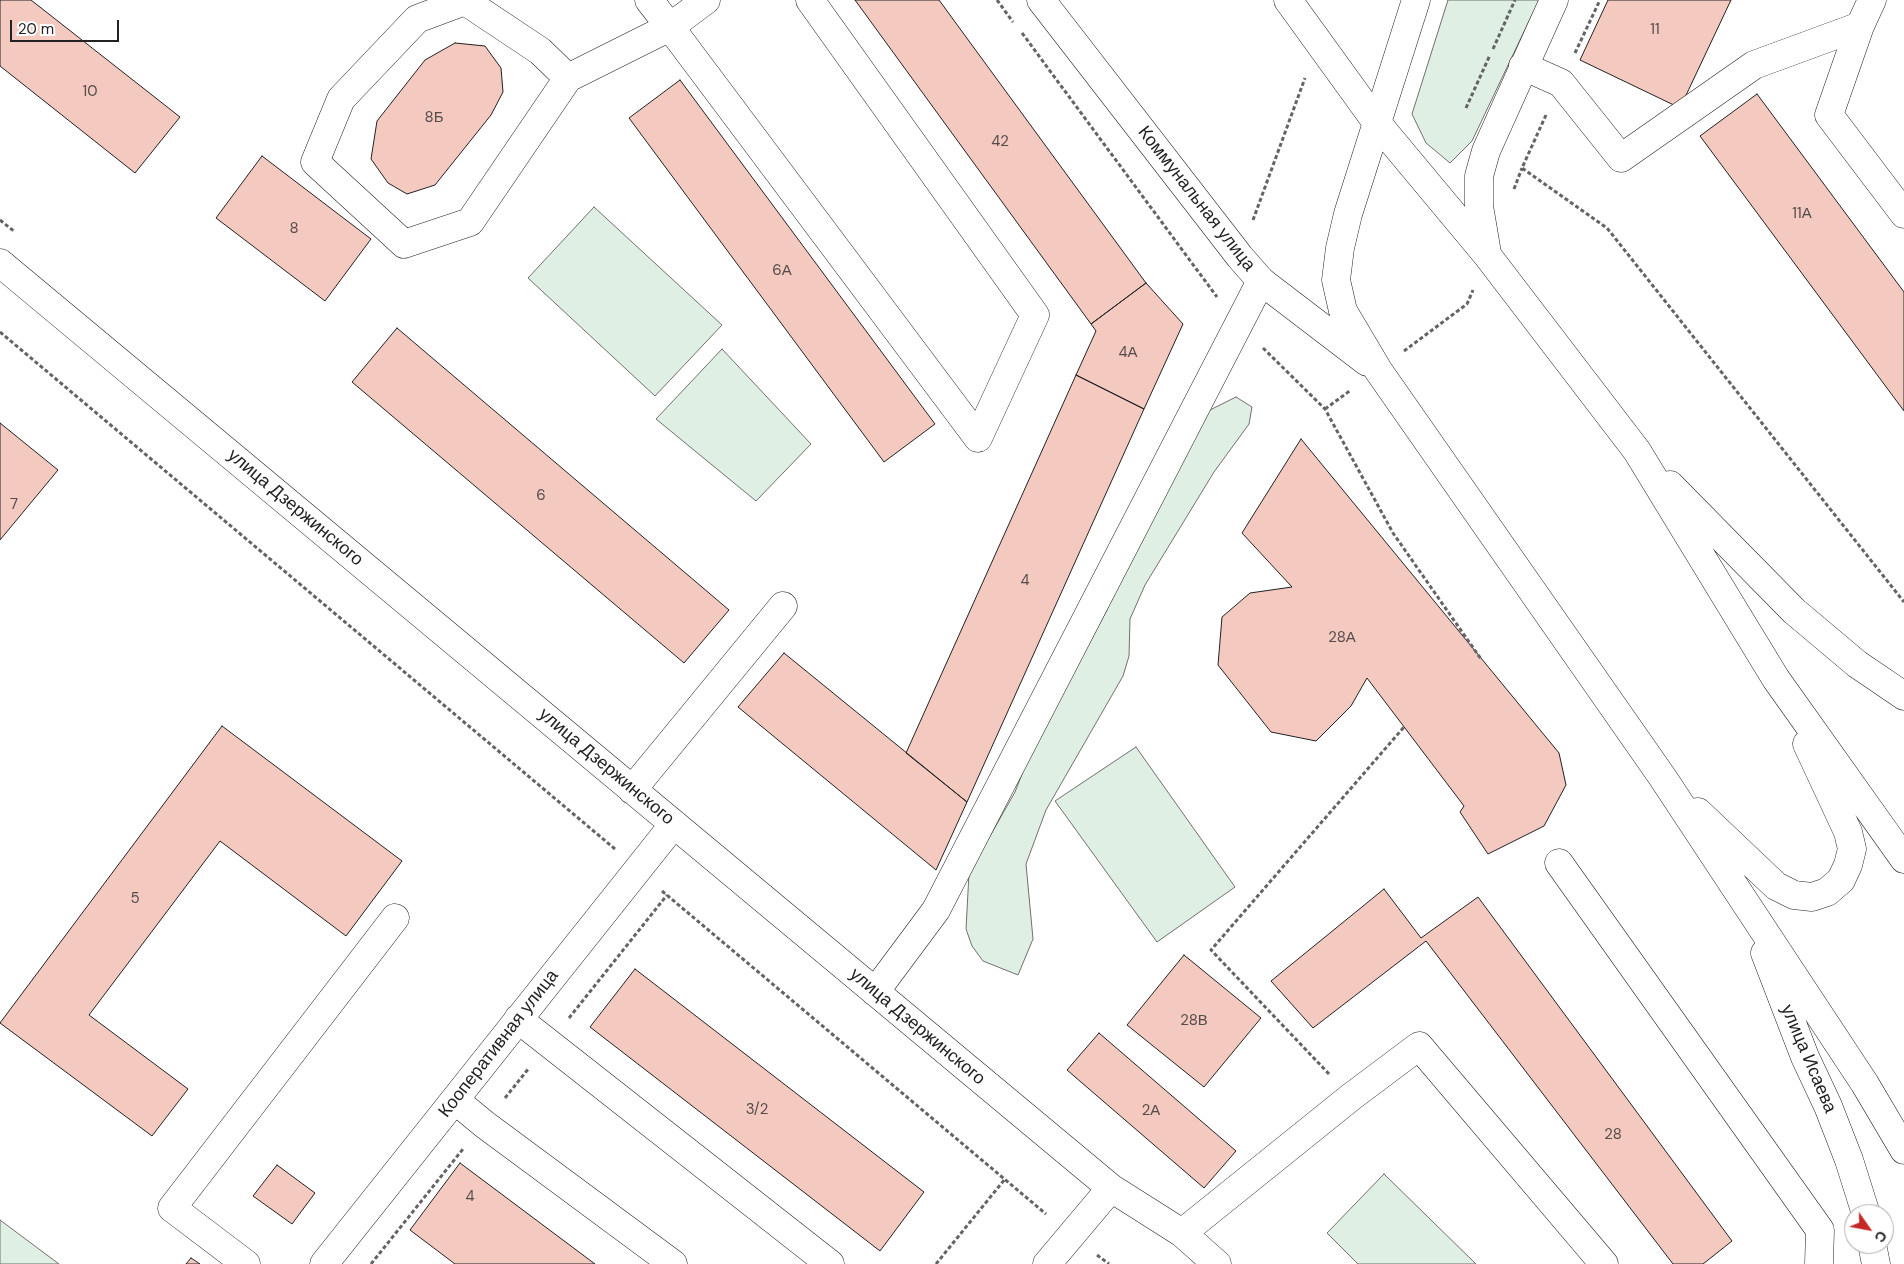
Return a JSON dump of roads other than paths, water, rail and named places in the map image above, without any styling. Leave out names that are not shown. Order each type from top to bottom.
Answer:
[{"type":"main road","points":[[568,78],[540,51],[465,0],[417,19],[341,99],[315,162],[404,244],[470,222],[568,78],[670,27],[706,0]]},
{"type":"main road","points":[[649,0],[978,438],[1035,315],[810,0]]},
{"type":"main road","name":"Коммунальная улица","points":[[1041,0],[1240,257],[1261,281],[1378,370]]},
{"type":"main road","points":[[1288,0],[1376,123],[1487,255],[1637,451],[1776,680],[1904,859]]},
{"type":"main road","points":[[1416,0],[1348,214],[1340,248],[1336,280],[1344,311],[1378,370],[1663,778],[1865,1084],[1904,1150]]},
{"type":"main road","points":[[1487,255],[1479,206],[1479,176],[1486,151],[1554,0]]},
{"type":"main road","points":[[1872,0],[1860,26],[1829,115],[1904,214]]},
{"type":"main road","points":[[1523,66],[1561,83],[1622,158],[1754,65],[1860,26]]},
{"type":"main road","name":"улица Дзержинского","points":[[0,263],[1111,1188],[1182,1233],[1217,1264]]},
{"type":"main road","points":[[875,992],[936,910],[1261,281]]},
{"type":"main road","points":[[1637,451],[1794,611],[1857,664],[1904,696]]},
{"type":"main road","points":[[632,790],[783,606]]},
{"type":"main road","points":[[1663,778],[1776,886],[1794,895],[1812,897],[1826,892],[1840,880],[1848,865],[1852,849],[1848,832],[1776,680]]},
{"type":"main road","name":"Кооперативная улица","points":[[324,1264],[674,824]]},
{"type":"main road","points":[[1559,863],[1820,1230],[1819,1264]]},
{"type":"main road","name":"улица Исаева","points":[[1747,905],[1805,1057],[1835,1124],[1863,1204]]},
{"type":"main road","points":[[246,1264],[172,1208],[395,918]]},
{"type":"main road","points":[[518,1020],[830,1264]]},
{"type":"main road","points":[[1182,1233],[1350,1097],[1419,1046],[1604,1264]]},
{"type":"main road","points":[[454,1100],[673,1264]]},
{"type":"main road","points":[[1047,1264],[1111,1188]]}]
